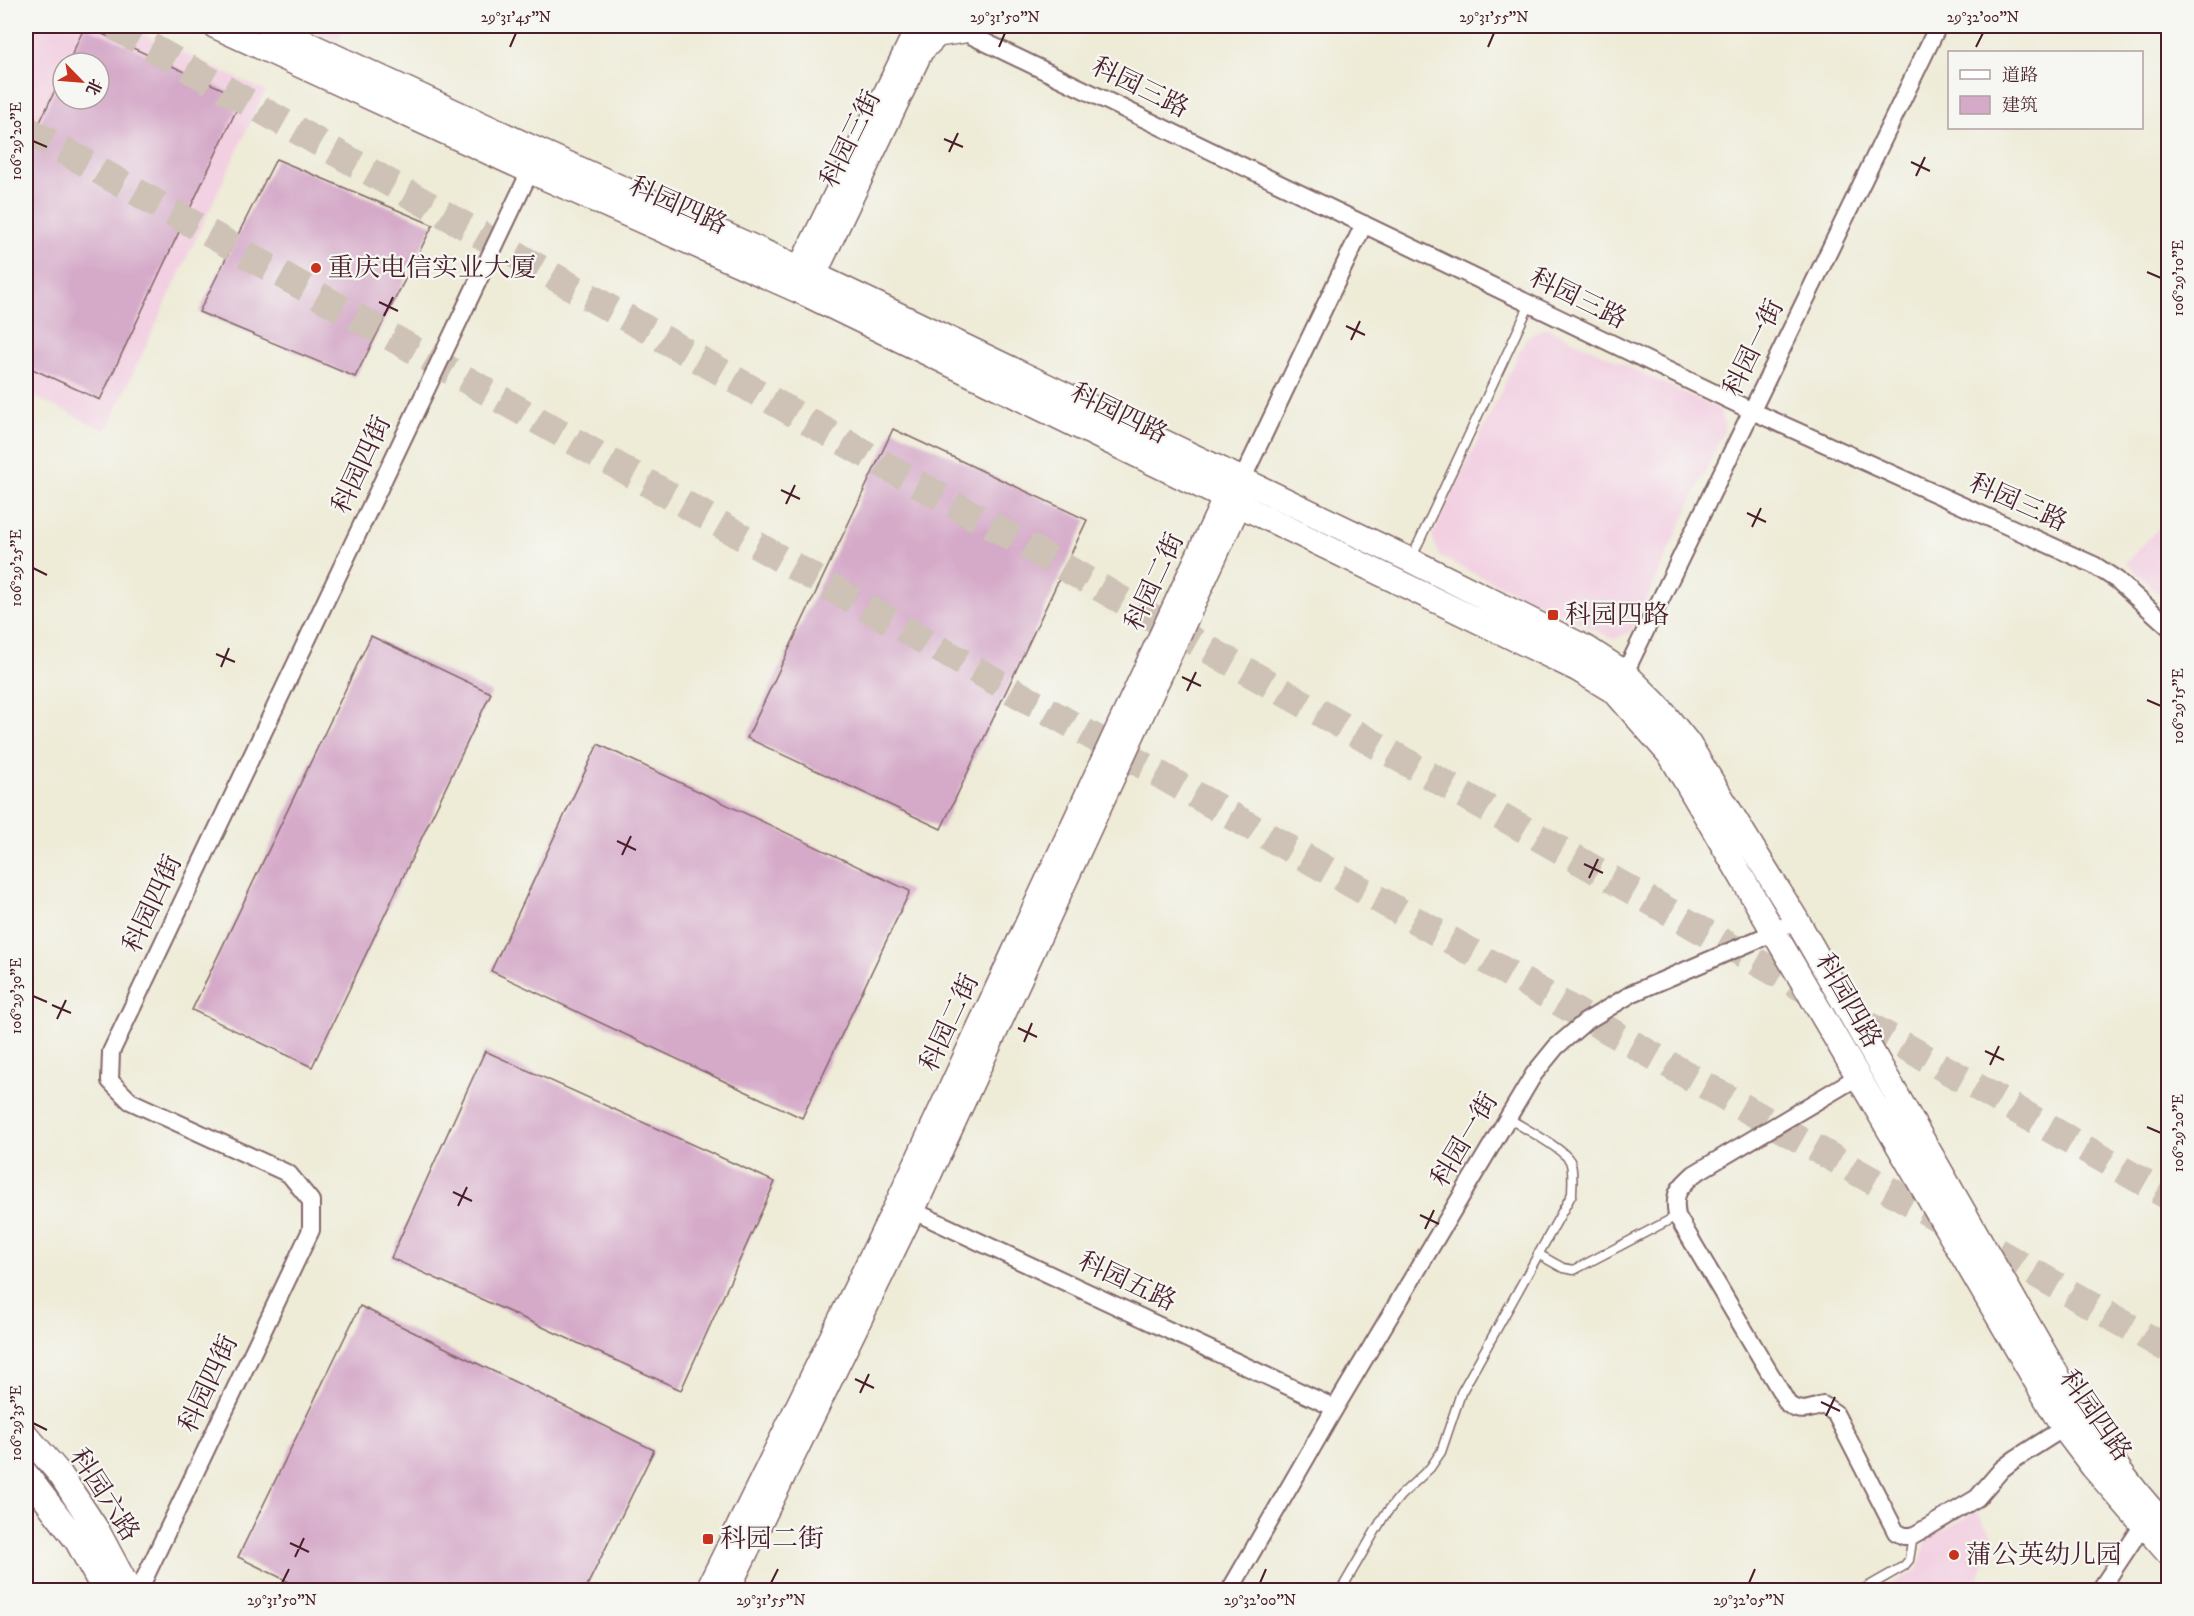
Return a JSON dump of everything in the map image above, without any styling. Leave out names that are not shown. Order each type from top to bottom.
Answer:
[{"type":"main road","name":"科园四路","points":[[215,26],[535,161],[1242,480],[1410,560],[1588,649],[1620,683],[1671,756],[1859,1076],[2072,1423],[2169,1527]]},
{"type":"main road","name":"科园四路","points":[[269,26],[535,161]]},
{"type":"main road","name":"科园四路","points":[[802,281],[1232,501],[1578,669],[1620,683],[1658,706],[1688,743],[1796,919],[2072,1423],[2093,1467],[2169,1553]]},
{"type":"main road","name":"科园六路","points":[[26,1434],[60,1474],[97,1530],[129,1590]]},
{"type":"main road","name":"科园六路","points":[[26,1474],[77,1541],[104,1590]]},
{"type":"street","name":"科园三街","points":[[802,281],[917,26]]},
{"type":"street","name":"科园一街","points":[[1620,683],[1938,26]]},
{"type":"street","name":"科园三街","points":[[802,281],[922,52],[938,36],[962,29]]},
{"type":"street","name":"科园三路","points":[[962,29],[1752,411],[2094,565],[2117,580],[2169,626]]},
{"type":"street","name":"科园四街","points":[[139,1590],[310,1230],[311,1200],[289,1174],[130,1101],[110,1081],[111,1052],[535,161]]},
{"type":"street","name":"科园二街","points":[[729,1590],[1232,501],[1364,224]]},
{"type":"street","name":"科园一街","points":[[1230,1590],[1335,1408],[1534,1074],[1549,1056],[1585,1022],[1633,993],[1775,932],[1796,919]]},
{"type":"street","points":[[1859,1076],[1694,1174],[1681,1186],[1674,1201],[1677,1216],[1788,1404],[1795,1410],[1804,1411],[1823,1405],[1835,1413],[1896,1532],[1904,1536],[1913,1536],[1977,1498],[2002,1469],[2072,1423]]},
{"type":"street","name":"科园二街","points":[[706,1590],[905,1207]]},
{"type":"street","name":"科园五路","points":[[905,1207],[1335,1408]]},
{"type":"street","points":[[2100,1590],[2143,1525]]},
{"type":"lane","points":[[1410,560],[1530,304]]},
{"type":"lane","points":[[1341,1590],[1384,1516],[1430,1468],[1441,1452],[1461,1392],[1572,1194],[1573,1176],[1570,1162],[1563,1153],[1508,1118]]},
{"type":"lane","points":[[1538,1254],[1563,1268],[1574,1270],[1677,1216]]},
{"type":"lane","points":[[1862,1590],[1904,1566],[1910,1560],[1913,1536]]},
{"type":"shaded area","points":[[26,26],[125,26],[265,91],[106,431],[26,393]]},
{"type":"shaded area","points":[[303,26],[346,26],[338,42]]},
{"type":"shaded area","points":[[1546,327],[1720,410],[1725,429],[1631,632],[1614,639],[1440,557],[1432,537],[1526,338]]},
{"type":"shaded area","points":[[2168,518],[2168,602],[2126,563]]},
{"type":"shaded area","name":"蒲公英幼儿园","points":[[1977,1511],[1991,1534],[1976,1590],[1881,1590],[1918,1570],[1927,1539]]},
{"type":"building","points":[[85,26],[242,98],[100,400],[26,366],[26,152],[51,99],[51,111],[111,111],[111,51],[74,51]]},
{"type":"building","name":"重庆电信实业大厦","points":[[276,159],[433,225],[355,377],[199,312]]},
{"type":"building","points":[[893,429],[1087,520],[941,829],[747,738]]},
{"type":"building","points":[[371,636],[491,693],[312,1067],[192,1010]]},
{"type":"building","points":[[598,744],[910,891],[802,1118],[491,971]]},
{"type":"building","points":[[485,1051],[775,1182],[681,1390],[391,1258]]},
{"type":"building","points":[[360,1306],[654,1450],[585,1590],[306,1590],[238,1557]]},
{"type":"tunnel","points":[[114,26],[2168,1196]]},
{"type":"tunnel","points":[[26,129],[2168,1349]]},
{"type":"place","name":"重庆电信实业大厦","points":[[316,268]]},
{"type":"place","name":"科园四路","points":[[1553,615]]},
{"type":"place","name":"科园二街","points":[[708,1539]]},
{"type":"place","name":"蒲公英幼儿园","points":[[1954,1555]]}]
